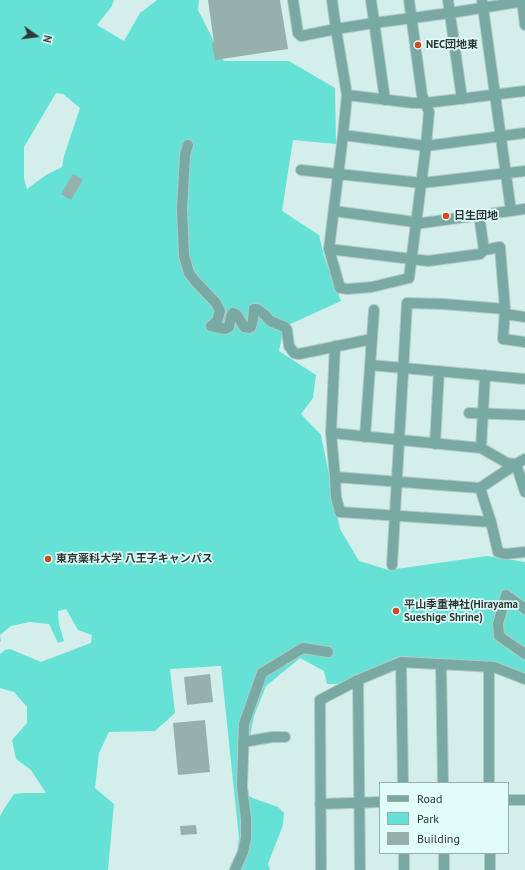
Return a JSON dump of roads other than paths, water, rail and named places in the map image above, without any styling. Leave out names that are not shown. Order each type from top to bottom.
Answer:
[{"type":"street","points":[[293,0],[298,32],[301,36],[374,23],[450,13],[483,4],[523,1],[525,26]]},
{"type":"street","points":[[332,0],[347,95],[344,136],[329,250],[340,288],[348,289],[372,287],[409,278],[422,183],[429,112],[422,95],[409,0]]},
{"type":"street","points":[[371,0],[386,100]]},
{"type":"street","points":[[448,0],[462,99]]},
{"type":"street","points":[[483,4],[510,211]]},
{"type":"street","points":[[347,95],[413,103],[426,103],[525,91]]},
{"type":"street","points":[[344,136],[426,146],[525,133]]},
{"type":"street","points":[[188,145],[185,155],[182,209],[184,256],[189,273],[216,303],[220,311],[217,321],[211,326],[225,329],[229,327],[233,313],[237,315],[244,327],[249,328],[253,320],[254,309],[270,321],[285,327],[287,330],[289,346],[292,351],[298,354],[372,339]]},
{"type":"street","points":[[301,170],[422,183],[525,171]]},
{"type":"street","points":[[334,211],[422,223],[525,209]]},
{"type":"street","points":[[479,215],[484,250]]},
{"type":"street","points":[[329,250],[428,261],[480,254],[484,250],[500,248],[505,312],[503,339],[525,342]]},
{"type":"street","points":[[392,565],[407,303],[443,304],[505,312],[525,317]]},
{"type":"street","points":[[365,437],[374,310]]},
{"type":"street","points":[[335,346],[330,433],[336,498],[340,512],[491,522]]},
{"type":"street","points":[[370,365],[525,379]]},
{"type":"street","points":[[435,444],[438,371]]},
{"type":"street","points":[[481,448],[485,375]]},
{"type":"street","points":[[469,412],[525,415]]},
{"type":"street","points":[[330,433],[481,448],[506,463],[516,464]]},
{"type":"street","points":[[335,477],[480,488],[525,459]]},
{"type":"street","points":[[516,464],[525,492]]},
{"type":"street","points":[[480,488],[491,522],[498,552],[505,554],[525,552]]},
{"type":"street","points":[[525,609],[506,595],[498,624],[499,636],[525,654]]},
{"type":"street","points":[[235,870],[243,852],[246,838],[246,819],[242,787],[244,724],[262,673],[303,648],[328,652]]},
{"type":"street","points":[[402,662],[403,782]]},
{"type":"street","points":[[321,870],[320,700],[358,680],[402,662],[494,667],[525,679]]},
{"type":"street","points":[[442,664],[443,782]]},
{"type":"street","points":[[489,667],[489,782]]},
{"type":"street","points":[[358,680],[360,870]]},
{"type":"street","points":[[243,742],[272,737],[285,737]]},
{"type":"street","points":[[509,800],[525,800]]},
{"type":"street","points":[[320,804],[379,802]]},
{"type":"street","points":[[404,854],[404,870]]},
{"type":"street","points":[[444,854],[444,870]]},
{"type":"street","points":[[490,854],[490,870]]},
{"type":"place","name":"NEC団地東","points":[[418,45]]},
{"type":"place","name":"日生団地","points":[[446,216]]},
{"type":"place","name":"東京薬科大学 八王子キャンパス","points":[[48,559]]},
{"type":"place","name":"平山季重神社(Hirayama Sueshige Shrine)","points":[[396,611]]}]
